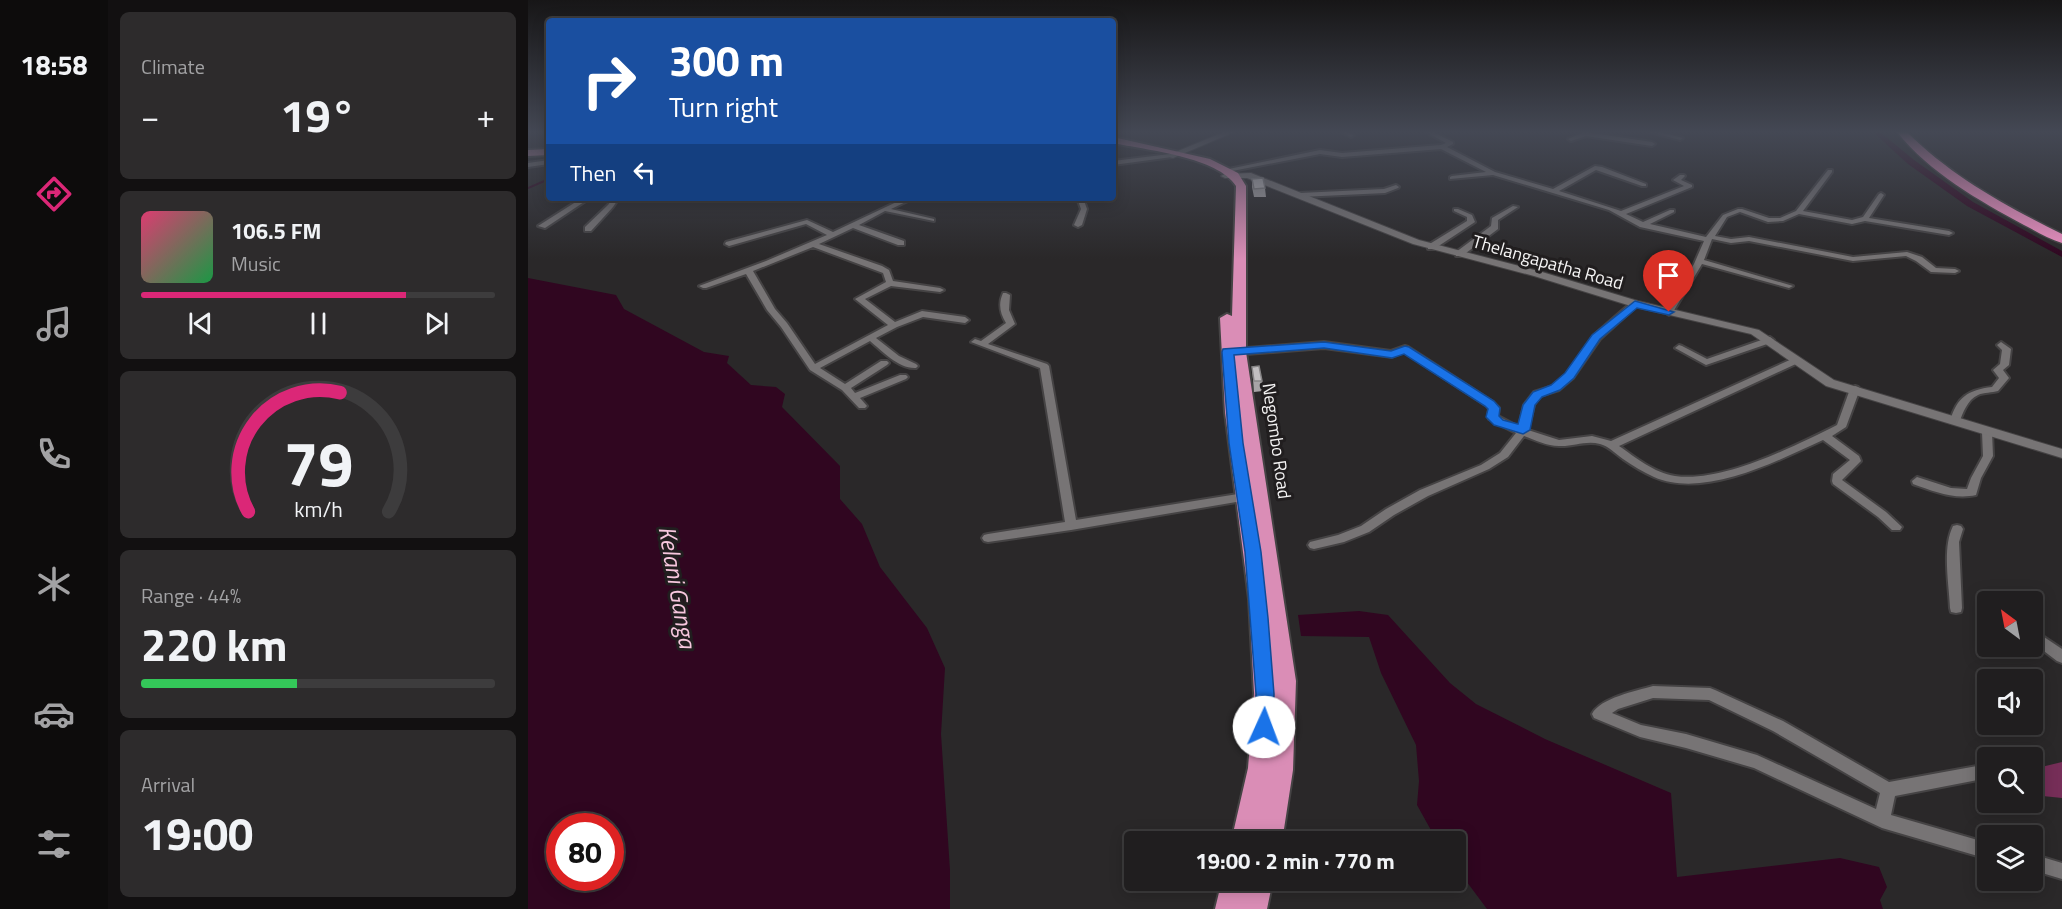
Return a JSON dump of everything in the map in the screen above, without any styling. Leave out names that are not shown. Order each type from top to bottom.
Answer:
[{"type":"highway","name":"Negombo Road","points":[[1229,174],[1233,195],[1229,239],[1234,352],[1244,497],[1253,552],[1265,694],[1264,727],[1247,831]]},
{"type":"highway","points":[[1949,174],[1994,203],[2062,239]]},
{"type":"highway","points":[[1962,174],[2062,232]]},
{"type":"highway","name":"Negombo Road","points":[[1234,352],[1285,681],[1281,770],[1271,831]]},
{"type":"highway","points":[[1228,909],[1232,891]]},
{"type":"highway","points":[[1254,909],[1258,891]]},
{"type":"street","name":"Thelangapatha Road","points":[[1237,174],[1248,175],[1431,247],[1538,274],[1635,304],[1755,332],[1770,340],[1818,378],[2062,454]]},
{"type":"street","points":[[1452,178],[1481,174]]},
{"type":"street","points":[[1498,174],[1622,213],[1643,225],[1709,239],[1731,241],[1749,239],[1853,259],[1902,254],[1919,259],[1934,270],[1955,272]]},
{"type":"street","points":[[1554,191],[1584,174]]},
{"type":"street","points":[[1617,174],[1644,185]]},
{"type":"street","points":[[1669,312],[1700,261],[1709,239],[1725,216],[1737,210],[1743,210],[1768,220],[1781,220],[1798,212],[1827,174]]},
{"type":"street","points":[[1622,213],[1690,186],[1676,180],[1682,176]]},
{"type":"street","points":[[1300,195],[1385,191],[1396,187]]},
{"type":"street","points":[[1865,219],[1881,195]]},
{"type":"street","points":[[542,226],[582,201]]},
{"type":"street","points":[[588,229],[614,201]]},
{"type":"street","points":[[703,286],[812,244],[902,201]]},
{"type":"street","points":[[1077,225],[1084,209],[1081,201]]},
{"type":"street","points":[[1459,254],[1495,226],[1494,219],[1515,207]]},
{"type":"street","points":[[884,209],[932,220]]},
{"type":"street","points":[[1431,247],[1471,222],[1470,216],[1456,210]]},
{"type":"street","points":[[1643,225],[1672,210]]},
{"type":"street","points":[[1798,212],[1852,222],[1865,219],[1949,233]]},
{"type":"street","points":[[729,244],[807,222],[833,235]]},
{"type":"street","points":[[852,225],[901,243]]},
{"type":"street","points":[[812,244],[879,268],[886,272],[890,283]]},
{"type":"street","points":[[1700,261],[1789,286]]},
{"type":"street","points":[[748,270],[766,303],[813,368],[845,388],[862,406]]},
{"type":"street","points":[[894,325],[859,299],[890,283],[940,290]]},
{"type":"street","points":[[1006,296],[1003,302],[1005,316],[1011,324],[979,343],[1044,366],[1071,526]]},
{"type":"street","points":[[1314,544],[1340,539],[1365,529],[1424,493],[1485,467],[1504,455],[1523,430],[1529,405],[1537,394],[1556,387],[1569,376],[1596,337],[1635,304]]},
{"type":"street","points":[[813,368],[894,325],[922,314],[965,320]]},
{"type":"street","points":[[870,337],[896,358],[913,366]]},
{"type":"street","points":[[1679,348],[1706,362],[1770,340]]},
{"type":"street","points":[[1234,352],[1324,345],[1392,354],[1405,349],[1490,404],[1494,408],[1493,417],[1498,423],[1523,430],[1542,440],[1559,443],[1592,438],[1602,440],[1646,468],[1678,481],[1699,480],[1768,461],[1841,427],[1855,389]]},
{"type":"street","points":[[1955,421],[1958,411],[1966,400],[1977,392],[1995,389],[2004,378],[1998,370],[2004,365],[2007,350],[2001,345]]},
{"type":"street","points":[[1611,445],[1795,361]]},
{"type":"street","points":[[845,388],[884,363]]},
{"type":"street","points":[[853,397],[903,377]]},
{"type":"street","points":[[1917,481],[1942,490],[1963,494],[1972,492],[1976,478],[1988,456],[1987,432]]},
{"type":"street","points":[[1824,435],[1856,458],[1848,470],[1837,477],[1837,481],[1846,491],[1877,510],[1896,527]]},
{"type":"street","points":[[988,538],[1244,497]]},
{"type":"street","points":[[1956,608],[1953,543],[1958,529]]},
{"type":"street","points":[[2043,642],[2062,657]]},
{"type":"street","points":[[1977,773],[1888,790],[1778,726],[1710,694],[1653,692],[1614,704],[1599,714],[1640,731],[1686,741],[1756,762],[1882,820],[1977,848]]},
{"type":"street","points":[[1882,820],[1888,790]]},
{"type":"street","points":[[2043,865],[2062,871]]},
{"type":"shaded area","points":[[2062,762],[2062,798],[2043,796],[2043,767]]},
{"type":"water","name":"Kelani Ganga","points":[[528,278],[616,295],[624,309],[704,352],[729,356],[727,363],[751,385],[776,387],[785,394],[782,407],[840,466],[840,499],[862,524],[880,567],[927,628],[945,668],[941,734],[950,870],[950,909],[528,909]]},
{"type":"water","points":[[1359,611],[1388,615],[1450,683],[1476,704],[1545,739],[1671,793],[1677,877],[1840,858],[1879,867],[1887,887],[1880,900],[1883,909],[1487,909],[1466,881],[1466,831],[1431,831],[1417,805],[1419,781],[1416,745],[1381,673],[1369,637],[1301,636],[1298,615]]},
{"type":"building","points":[[1263,178],[1265,188],[1254,189],[1252,179]]},
{"type":"building","points":[[1259,366],[1262,381],[1254,381],[1252,367]]},
{"type":"waterway","points":[[1928,174],[1970,204],[2062,254]]},
{"type":"waterway","points":[[528,188],[546,180]]},
{"type":"route","points":[[1264,727],[1265,694],[1260,618],[1253,552],[1236,443],[1228,352],[1324,345],[1392,354],[1405,349],[1490,404],[1494,408],[1493,417],[1498,423],[1523,430],[1529,405],[1537,394],[1556,387],[1569,376],[1596,337],[1635,304],[1669,312]]}]
